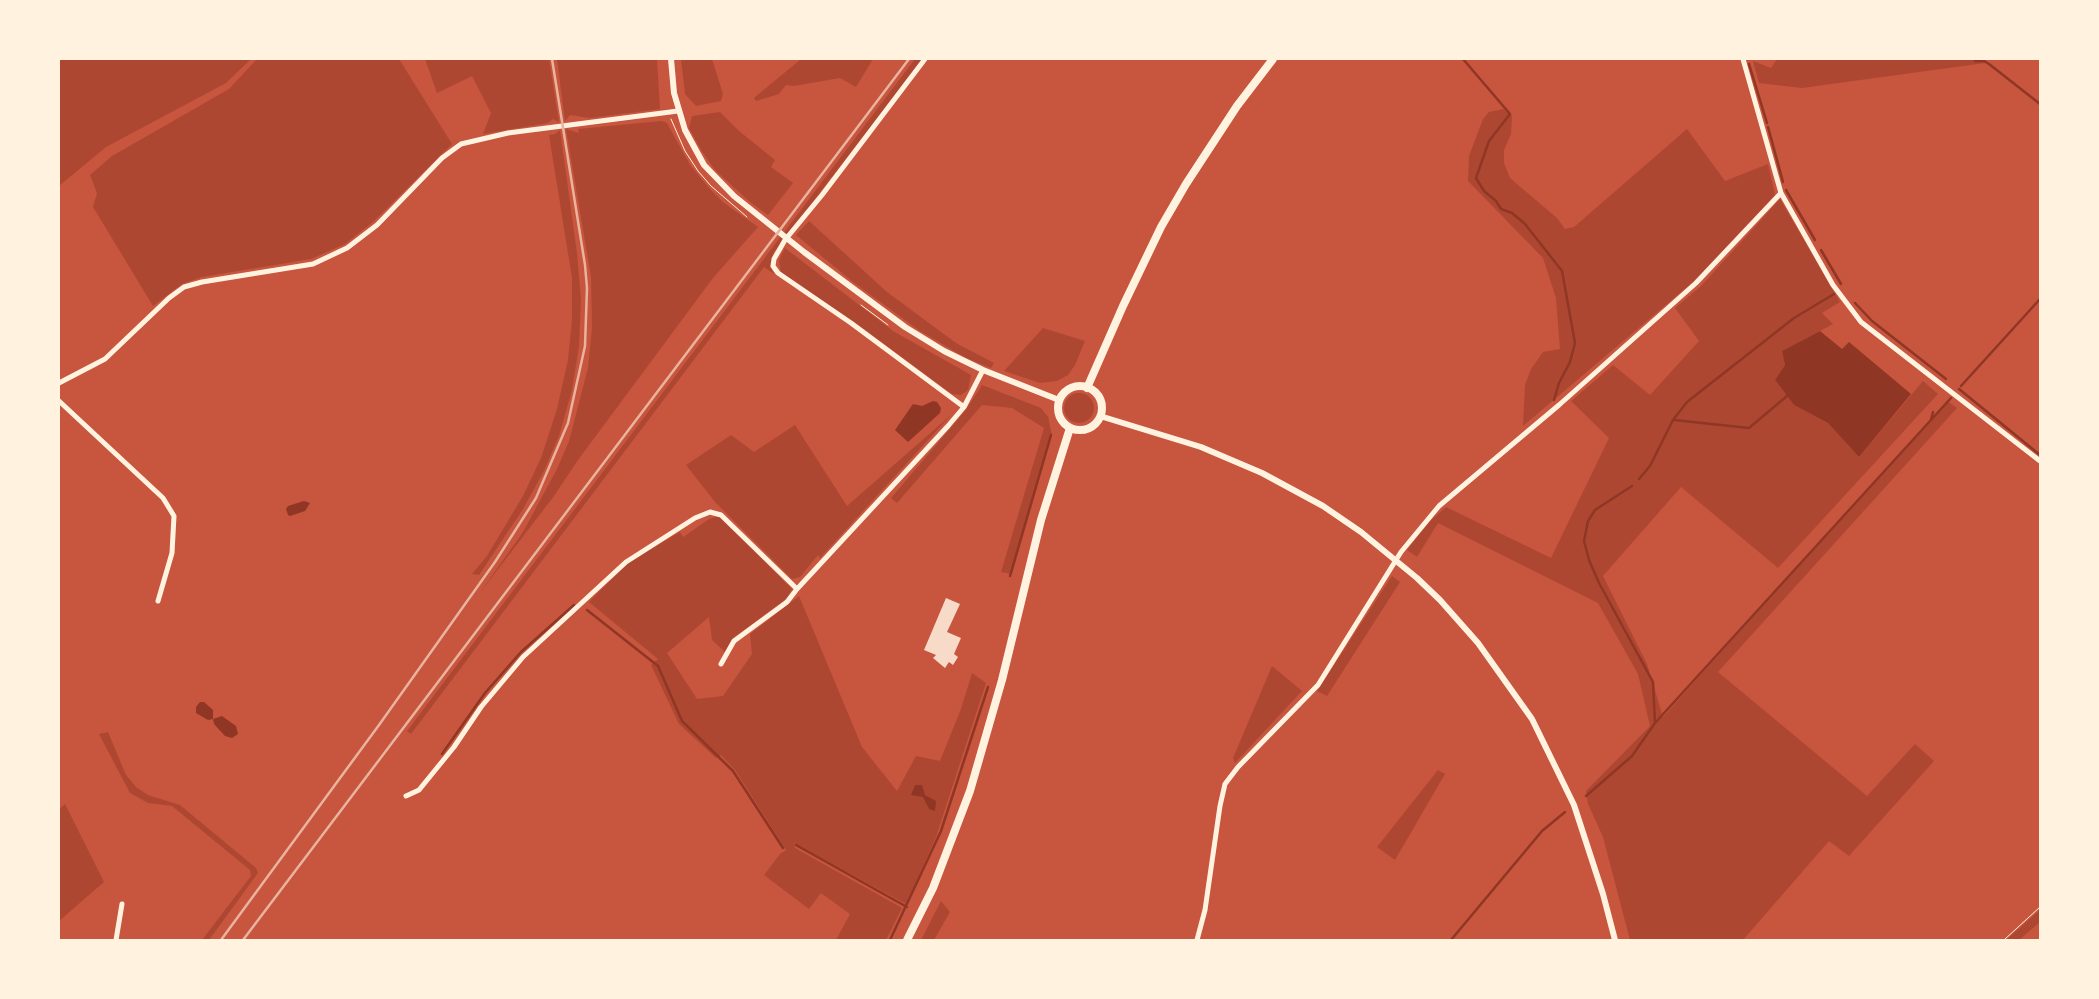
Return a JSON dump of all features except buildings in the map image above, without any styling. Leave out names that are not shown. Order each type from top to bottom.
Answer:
[{"type":"main road","points":[[1087,388],[1123,306],[1174,206],[1213,141],[1272,59]]},
{"type":"main road","points":[[1074,387],[1087,388],[1098,396],[1101,409],[1100,416],[1096,422],[1084,430],[1070,428],[1061,420],[1058,407],[1059,400],[1062,394],[1074,387]]},
{"type":"main road","points":[[907,940],[933,888],[970,791],[1002,680],[1041,520],[1070,428]]},
{"type":"street","points":[[671,59],[678,111],[684,130],[704,166],[718,181],[804,252],[905,326],[944,351],[983,370],[1059,400]]},
{"type":"street","points":[[925,59],[822,195],[784,240],[774,259],[773,266],[778,273],[851,323],[964,407]]},
{"type":"street","points":[[1743,59],[1781,193],[1833,284],[1862,322],[2040,461]]},
{"type":"street","points":[[59,383],[105,359],[169,298],[184,287],[202,282],[313,264],[347,248],[377,225],[442,158],[461,144],[508,133],[678,111]]},
{"type":"street","points":[[1197,940],[1205,910],[1220,806],[1226,784],[1238,767],[1318,686],[1396,560],[1439,506],[1559,405],[1696,283],[1781,193]]},
{"type":"street","points":[[721,664],[734,641],[787,602],[964,407],[983,370]]},
{"type":"street","points":[[59,401],[163,498],[174,516],[172,553],[158,601]]},
{"type":"street","points":[[1100,416],[1201,447],[1262,473],[1323,506],[1396,560],[1440,600],[1478,643],[1532,719],[1574,805],[1603,894],[1615,940]]},
{"type":"street","points":[[406,796],[419,790],[454,747],[481,708],[523,657],[626,562],[695,518],[710,512],[721,515],[797,589]]},
{"type":"street","points":[[116,940],[122,904]]},
{"type":"path","points":[[2004,940],[2040,907]]},
{"type":"shaded area","points":[[59,59],[251,59],[226,83],[106,147],[59,186]]},
{"type":"shaded area","points":[[257,59],[399,59],[452,144],[373,222],[345,244],[311,259],[202,277],[182,284],[153,306],[93,207],[97,193],[90,175],[112,156],[229,89]]},
{"type":"shaded area","points":[[425,59],[549,59],[559,122],[553,119],[548,123],[483,134],[491,113],[472,76],[437,93]]},
{"type":"shaded area","points":[[557,59],[657,59],[660,109],[590,118],[570,115],[565,121]]},
{"type":"shaded area","points":[[681,59],[712,59],[723,94],[721,101],[696,106],[685,94]]},
{"type":"shaded area","points":[[801,59],[873,59],[856,87],[840,78],[794,86],[786,85],[779,94],[756,101],[754,98]]},
{"type":"shaded area","points":[[915,59],[923,59],[774,252],[770,266],[774,274],[764,267],[411,734],[407,731]]},
{"type":"shaded area","points":[[1777,59],[1987,59],[1985,63],[1802,88],[1759,83],[1753,61],[1771,68]]},
{"type":"shaded area","points":[[1503,109],[1512,116],[1511,134],[1504,150],[1504,163],[1510,178],[1557,218],[1565,229],[1574,227],[1687,129],[1725,181],[1768,164],[1775,195],[1694,281],[1523,426],[1525,385],[1531,369],[1543,352],[1560,349],[1556,298],[1543,258],[1468,181],[1469,156],[1483,119],[1489,112]]},
{"type":"shaded area","points":[[720,112],[739,131],[775,160],[771,167],[793,183],[768,215],[750,202],[715,170],[689,128],[692,116]]},
{"type":"shaded area","points":[[662,121],[667,123],[690,165],[710,189],[724,203],[758,227],[713,278],[578,460],[554,496],[479,594],[523,532],[557,469],[569,441],[588,368],[592,328],[591,277],[566,129],[579,133],[578,129]]},
{"type":"shaded area","points":[[560,130],[577,253],[581,300],[579,346],[572,390],[559,436],[544,471],[523,509],[479,575],[472,574],[487,556],[523,496],[541,458],[557,409],[568,360],[572,320],[572,278],[549,135],[555,134]]},
{"type":"shaded area","points":[[1780,199],[1840,302],[1822,313],[1833,324],[1782,351],[1785,365],[1775,380],[1794,405],[1828,423],[1859,457],[1923,381],[1938,394],[1778,568],[1681,487],[1603,576],[1647,664],[1663,717],[1947,401],[1957,408],[1718,672],[1867,796],[1915,744],[1934,761],[1849,856],[1829,841],[1743,940],[1630,940],[1603,837],[1588,804],[1586,791],[1650,726],[1638,674],[1598,603],[1438,523],[1417,557],[1407,550],[1431,520],[1446,507],[1551,558],[1609,438],[1571,401],[1613,365],[1650,395],[1699,341],[1675,308],[1701,286]]},
{"type":"shaded area","points":[[809,221],[887,292],[956,343],[994,363],[991,368],[966,358],[920,331],[853,282],[796,235]]},
{"type":"shaded area","points":[[785,248],[893,331],[971,375],[968,390],[961,395],[952,394],[857,324],[781,273],[779,260]]},
{"type":"shaded area","points":[[1043,328],[1085,341],[1075,365],[1068,375],[1057,381],[1040,383],[1004,371]]},
{"type":"shaded area","points":[[1820,331],[1842,349],[1849,342],[1911,394],[1859,457],[1828,423],[1794,405],[1775,380],[1785,365],[1782,351]]},
{"type":"shaded area","points":[[982,385],[1041,408],[1048,417],[1052,435],[1012,574],[1001,572],[1044,428],[1012,408],[982,405],[897,503],[891,498],[965,411]]},
{"type":"shaded area","points":[[1079,393],[1090,397],[1094,408],[1090,419],[1079,423],[1068,419],[1064,408],[1068,397]]},
{"type":"shaded area","points":[[933,401],[937,402],[941,408],[940,413],[908,442],[895,430],[913,404],[922,406]]},
{"type":"shaded area","points":[[951,415],[820,558],[818,555],[800,577],[792,579],[715,502],[686,465],[731,435],[754,452],[795,425],[847,506]]},
{"type":"shaded area","points":[[304,501],[310,503],[305,511],[288,515],[286,509],[288,506]]},
{"type":"shaded area","points":[[719,516],[792,589],[786,599],[733,638],[725,652],[712,640],[709,617],[667,653],[697,699],[723,696],[752,654],[750,634],[799,596],[862,747],[897,791],[916,756],[940,761],[961,709],[972,673],[986,683],[936,837],[906,904],[794,843],[795,848],[902,908],[886,940],[836,940],[850,914],[821,893],[809,909],[764,875],[780,854],[786,850],[735,770],[721,755],[716,758],[679,724],[651,665],[658,659],[589,602],[629,562],[680,532],[683,537],[709,519]]},
{"type":"shaded area","points":[[1392,576],[1400,582],[1327,696],[1317,691]]},
{"type":"shaded area","points":[[1272,666],[1302,691],[1235,763],[1233,758]]},
{"type":"shaded area","points":[[200,702],[204,702],[213,710],[213,719],[208,720],[196,713],[196,707]]},
{"type":"shaded area","points":[[222,716],[236,726],[238,734],[232,738],[225,736],[214,724],[213,719]]},
{"type":"shaded area","points":[[108,732],[126,775],[136,787],[148,795],[180,805],[256,868],[258,873],[209,940],[202,940],[251,876],[250,870],[172,806],[148,803],[130,793],[99,734]]},
{"type":"shaded area","points":[[1438,770],[1445,774],[1395,860],[1377,847]]},
{"type":"shaded area","points":[[915,785],[922,785],[925,795],[936,801],[935,811],[929,809],[923,797],[911,795]]},
{"type":"shaded area","points":[[65,804],[104,882],[59,921],[59,809]]},
{"type":"shaded area","points":[[941,901],[950,912],[934,940],[921,940]]},
{"type":"shaded area","points":[[2040,910],[2040,922],[2019,940],[2006,940]]},
{"type":"waterway","points":[[1463,59],[1510,114],[1489,141],[1476,178],[1484,191],[1496,201],[1501,209],[1512,213],[1525,224],[1562,271],[1575,343],[1570,362],[1559,383],[1554,400]]},
{"type":"waterway","points":[[1975,61],[1984,61],[1989,64],[2040,104]]},
{"type":"waterway","points":[[1749,64],[1767,123]]},
{"type":"waterway","points":[[1768,127],[1783,182]]},
{"type":"waterway","points":[[1786,190],[1815,240]]},
{"type":"waterway","points":[[1821,250],[1841,284]]},
{"type":"waterway","points":[[1639,479],[1650,466],[1673,420],[1687,402],[1794,318],[1834,294]]},
{"type":"waterway","points":[[1961,386],[2040,299]]},
{"type":"waterway","points":[[1855,303],[1872,321],[1946,379]]},
{"type":"waterway","points":[[1959,389],[2040,455]]},
{"type":"waterway","points":[[1674,420],[1749,428],[1787,396]]},
{"type":"waterway","points":[[1655,723],[1951,398]]},
{"type":"waterway","points":[[1931,420],[1933,412]]},
{"type":"waterway","points":[[1010,576],[1051,435]]},
{"type":"waterway","points":[[1586,796],[1632,756],[1655,723],[1653,682],[1599,583],[1589,560],[1584,541],[1588,521],[1595,510],[1632,486]]},
{"type":"waterway","points":[[442,754],[485,693],[521,652],[574,605]]},
{"type":"waterway","points":[[587,610],[658,666],[682,721],[733,771],[783,848]]},
{"type":"waterway","points":[[890,940],[941,831],[988,687]]},
{"type":"waterway","points":[[1451,940],[1542,831],[1565,812]]},
{"type":"waterway","points":[[796,845],[907,907]]},
{"type":"railway","points":[[221,940],[379,725],[495,562],[536,498],[568,423],[585,346],[587,288],[552,59]]},
{"type":"railway","points":[[243,940],[909,59]]}]
